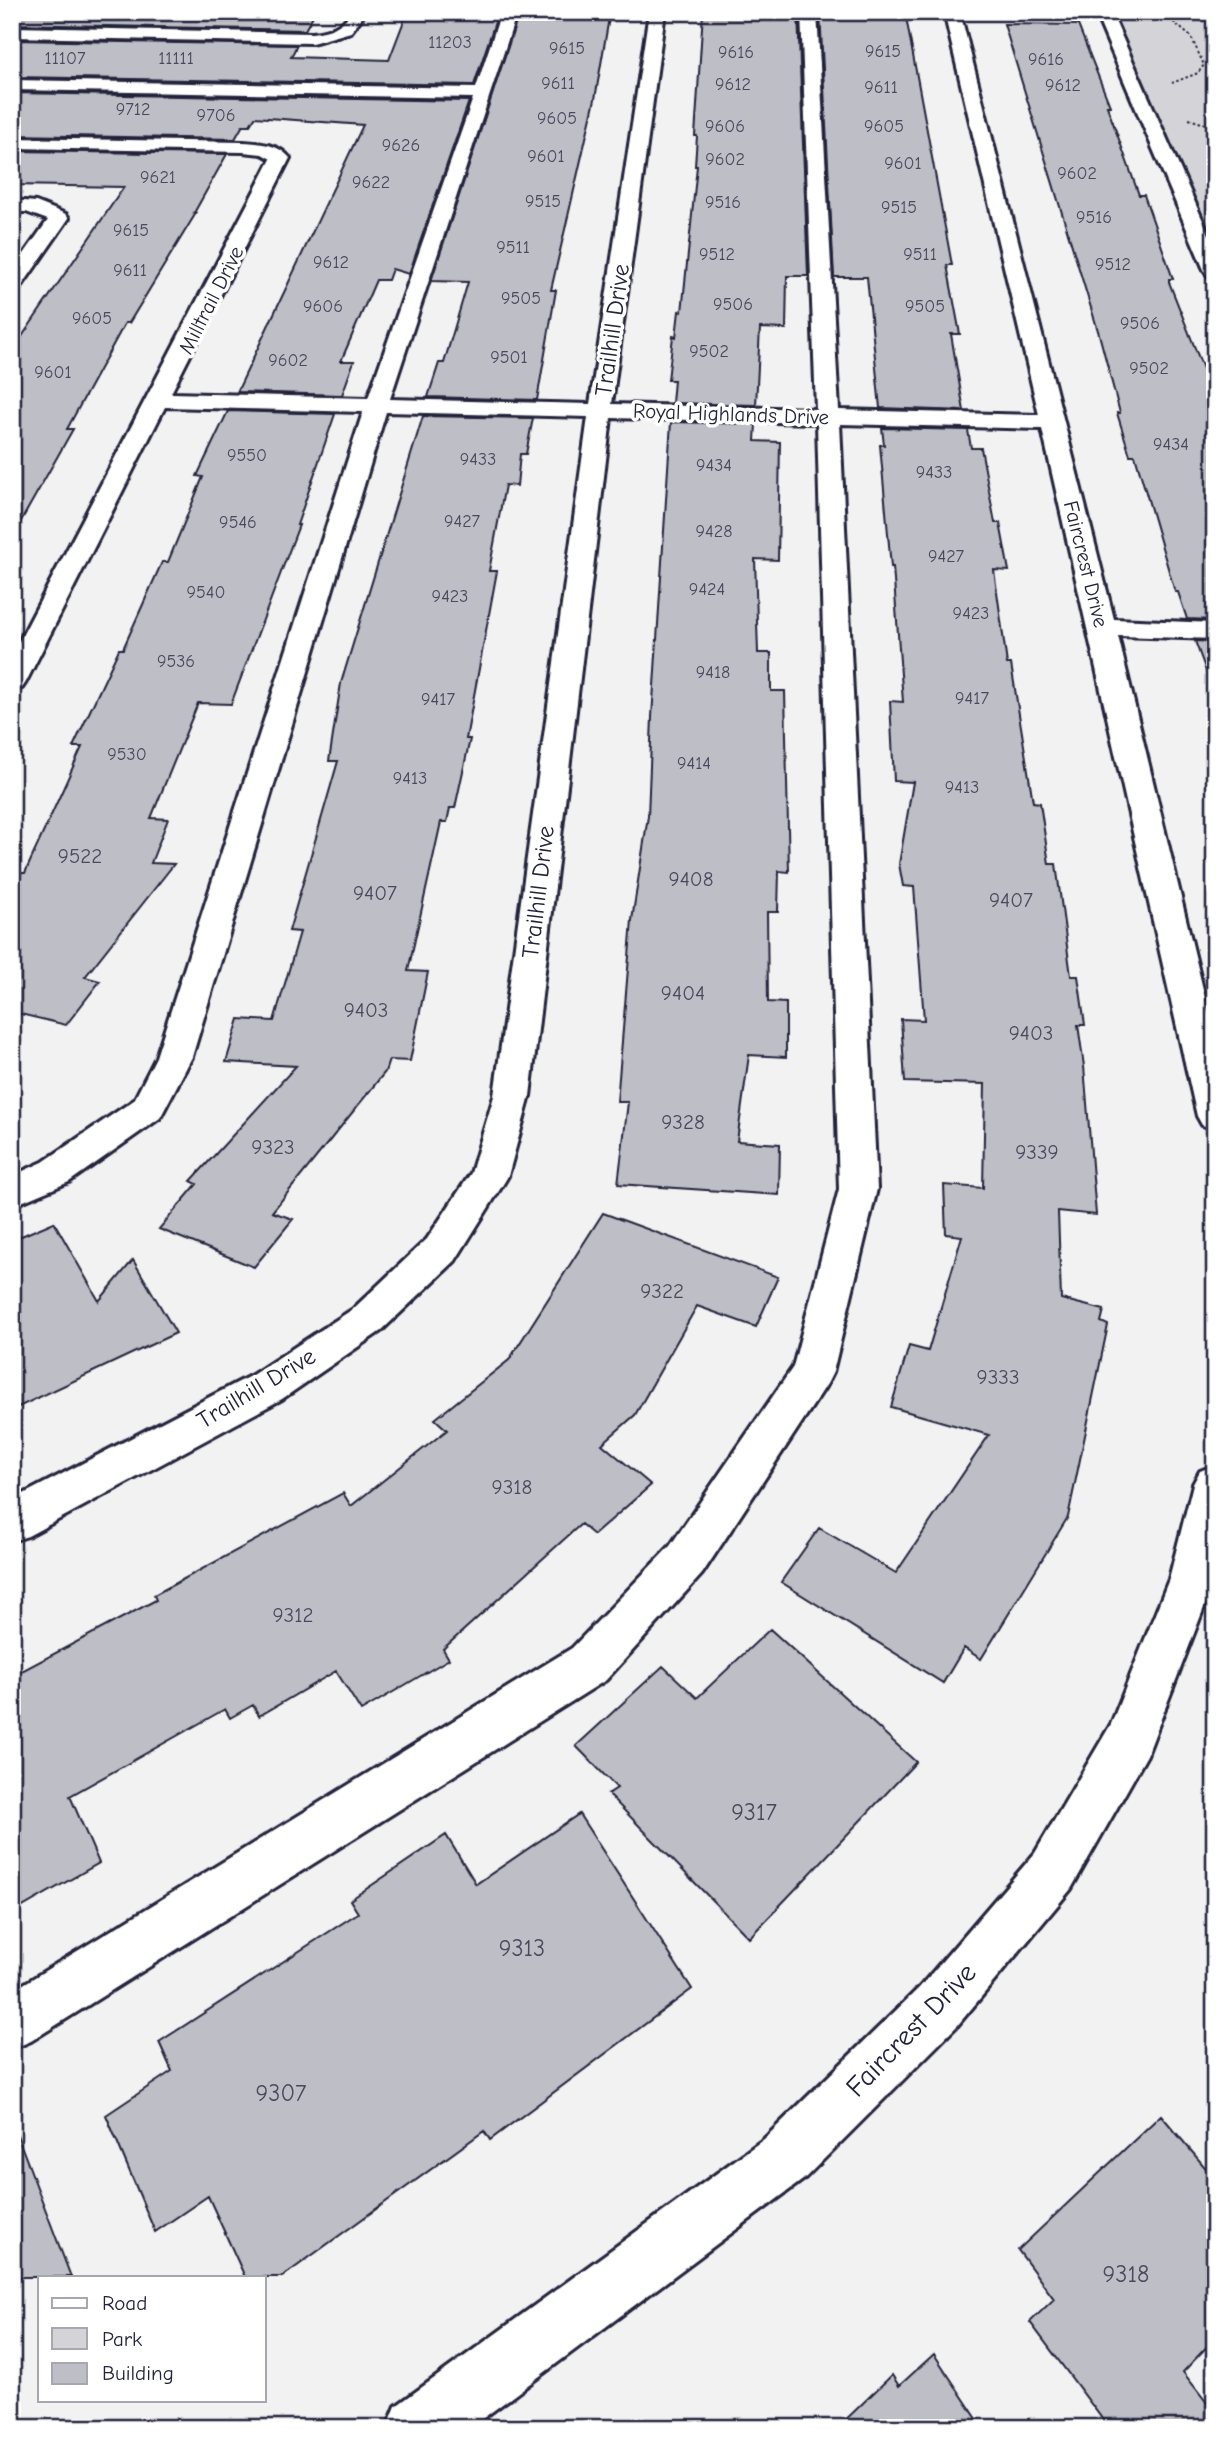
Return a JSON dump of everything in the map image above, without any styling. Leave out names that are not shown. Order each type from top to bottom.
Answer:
[{"type":"street","points":[[12,32],[312,38],[337,34],[354,23],[359,12]]},
{"type":"street","points":[[12,1192],[56,1172],[147,1108],[174,1057],[377,405],[509,12]]},
{"type":"street","name":"Trailhill Drive","points":[[12,1522],[267,1387],[366,1320],[441,1250],[489,1176],[512,1096],[600,410],[657,12]]},
{"type":"street","points":[[12,2022],[589,1664],[686,1560],[812,1372],[858,1189],[828,416],[809,12]]},
{"type":"street","name":"Faircrest Drive","points":[[952,12],[1102,627],[1215,1116]]},
{"type":"street","points":[[1103,12],[1215,272]]},
{"type":"street","points":[[12,85],[484,93]]},
{"type":"street","name":"Milltrail Drive","points":[[12,143],[261,148],[274,152],[281,158],[12,682]]},
{"type":"street","points":[[12,206],[29,206],[59,218],[12,286]]},
{"type":"street","name":"Royal Highlands Drive","points":[[159,400],[1052,422]]},
{"type":"street","points":[[1102,627],[1215,631]]},
{"type":"street","name":"Faircrest Drive","points":[[418,2428],[784,2159],[938,2007],[1053,1871],[1130,1738],[1192,1579],[1215,1484]]},
{"type":"path","points":[[1162,12],[1191,37],[1204,65],[1190,77],[1170,84]]},
{"type":"path","points":[[1188,118],[1215,127]]},
{"type":"green space","points":[[1100,12],[1212,12],[1215,18],[1215,281]]},
{"type":"building","points":[[12,12],[315,12],[305,30],[12,24]]},
{"type":"building","points":[[610,12],[595,99],[551,290],[556,290],[537,400],[428,397],[439,363],[444,363],[468,282],[431,281],[519,13]]},
{"type":"building","points":[[703,12],[798,12],[808,276],[787,276],[786,329],[760,328],[756,405],[672,403],[674,380],[668,380],[673,336],[676,337],[679,311],[682,312],[697,166],[695,136]]},
{"type":"building","points":[[820,12],[905,12],[952,265],[947,265],[960,334],[951,334],[964,411],[880,408],[867,277],[834,277]]},
{"type":"building","points":[[407,13],[498,13],[474,85],[12,77],[12,40],[297,45],[291,57],[389,60]]},
{"type":"building","points":[[1004,24],[1078,25],[1110,106],[1107,106],[1139,195],[1144,195],[1173,279],[1169,279],[1169,282],[1215,399],[1215,620],[1187,619],[1178,592],[1175,592],[1135,455],[1130,455],[1117,413],[1120,413],[1099,334]]},
{"type":"building","points":[[12,93],[469,101],[409,274],[392,269],[388,280],[376,280],[341,361],[354,361],[342,395],[237,392],[363,125],[255,117],[250,125],[243,125],[235,139],[12,135]]},
{"type":"building","points":[[12,151],[227,154],[196,213],[129,323],[125,323],[67,429],[73,429],[12,537],[12,351],[124,187],[12,185]]},
{"type":"building","points":[[228,411],[335,414],[299,525],[231,704],[198,703],[151,818],[168,819],[151,863],[174,864],[85,977],[100,981],[66,1025],[12,1012],[12,873],[25,873],[82,747],[73,747],[119,649],[123,649],[162,562],[168,562],[203,477],[197,476]]},
{"type":"building","points":[[423,416],[533,418],[526,454],[520,454],[517,486],[505,485],[489,571],[497,571],[466,739],[470,739],[455,808],[450,808],[447,822],[441,822],[408,971],[428,972],[410,1061],[389,1060],[385,1072],[272,1212],[293,1219],[254,1267],[159,1229],[197,1184],[191,1181],[296,1066],[226,1062],[239,1019],[274,1021],[300,932],[289,931],[338,761],[329,761],[341,683]]},
{"type":"building","points":[[671,422],[756,424],[755,441],[780,442],[778,560],[755,559],[758,653],[771,653],[771,691],[785,691],[789,872],[779,871],[778,912],[767,912],[768,1002],[786,1003],[786,1057],[749,1055],[737,1141],[780,1144],[779,1195],[618,1184],[628,1102],[617,1102],[632,920],[648,816]]},
{"type":"building","points":[[882,428],[968,430],[971,448],[981,448],[995,523],[1000,523],[1009,571],[994,570],[1007,664],[1011,664],[1033,802],[1040,803],[1049,864],[1056,864],[1071,976],[1078,976],[1085,1025],[1078,1025],[1084,1066],[1096,1215],[1058,1211],[1061,1299],[1104,1310],[1101,1322],[1108,1325],[1068,1517],[981,1659],[964,1648],[943,1683],[781,1582],[819,1528],[896,1573],[989,1435],[891,1407],[909,1346],[928,1351],[962,1236],[946,1234],[944,1185],[983,1188],[985,1084],[905,1082],[901,1019],[924,1020],[914,887],[903,886],[899,864],[913,782],[894,781],[890,701],[903,702],[880,445],[884,445]]},
{"type":"building","points":[[1195,641],[1215,642],[1215,678],[1209,679]]},
{"type":"building","points":[[603,1213],[778,1277],[756,1327],[697,1306],[635,1415],[602,1444],[651,1485],[594,1535],[581,1524],[443,1649],[449,1659],[361,1711],[336,1671],[259,1716],[253,1705],[230,1718],[225,1709],[70,1796],[99,1863],[12,1913],[12,1676],[156,1600],[154,1595],[343,1493],[351,1506],[447,1430],[435,1419],[509,1360]]},
{"type":"building","points":[[54,1222],[99,1301],[133,1260],[176,1333],[12,1410],[12,1240]]},
{"type":"building","points":[[770,1629],[916,1762],[749,1938],[608,1794],[617,1788],[576,1746],[663,1666],[697,1698]]},
{"type":"building","points":[[579,1814],[692,1989],[490,2140],[484,2131],[282,2277],[245,2276],[208,2196],[155,2232],[106,2115],[172,2071],[159,2042],[358,1913],[350,1900],[446,1835],[476,1884]]},
{"type":"building","points":[[1161,2115],[1215,2179],[1215,2338],[1183,2372],[1215,2413],[1215,2428],[1109,2428],[1030,2322],[1054,2299],[1018,2250]]},
{"type":"building","points":[[16,2132],[71,2276],[12,2277],[12,2133]]},
{"type":"building","points":[[934,2354],[983,2428],[837,2428],[892,2375],[899,2386]]}]
